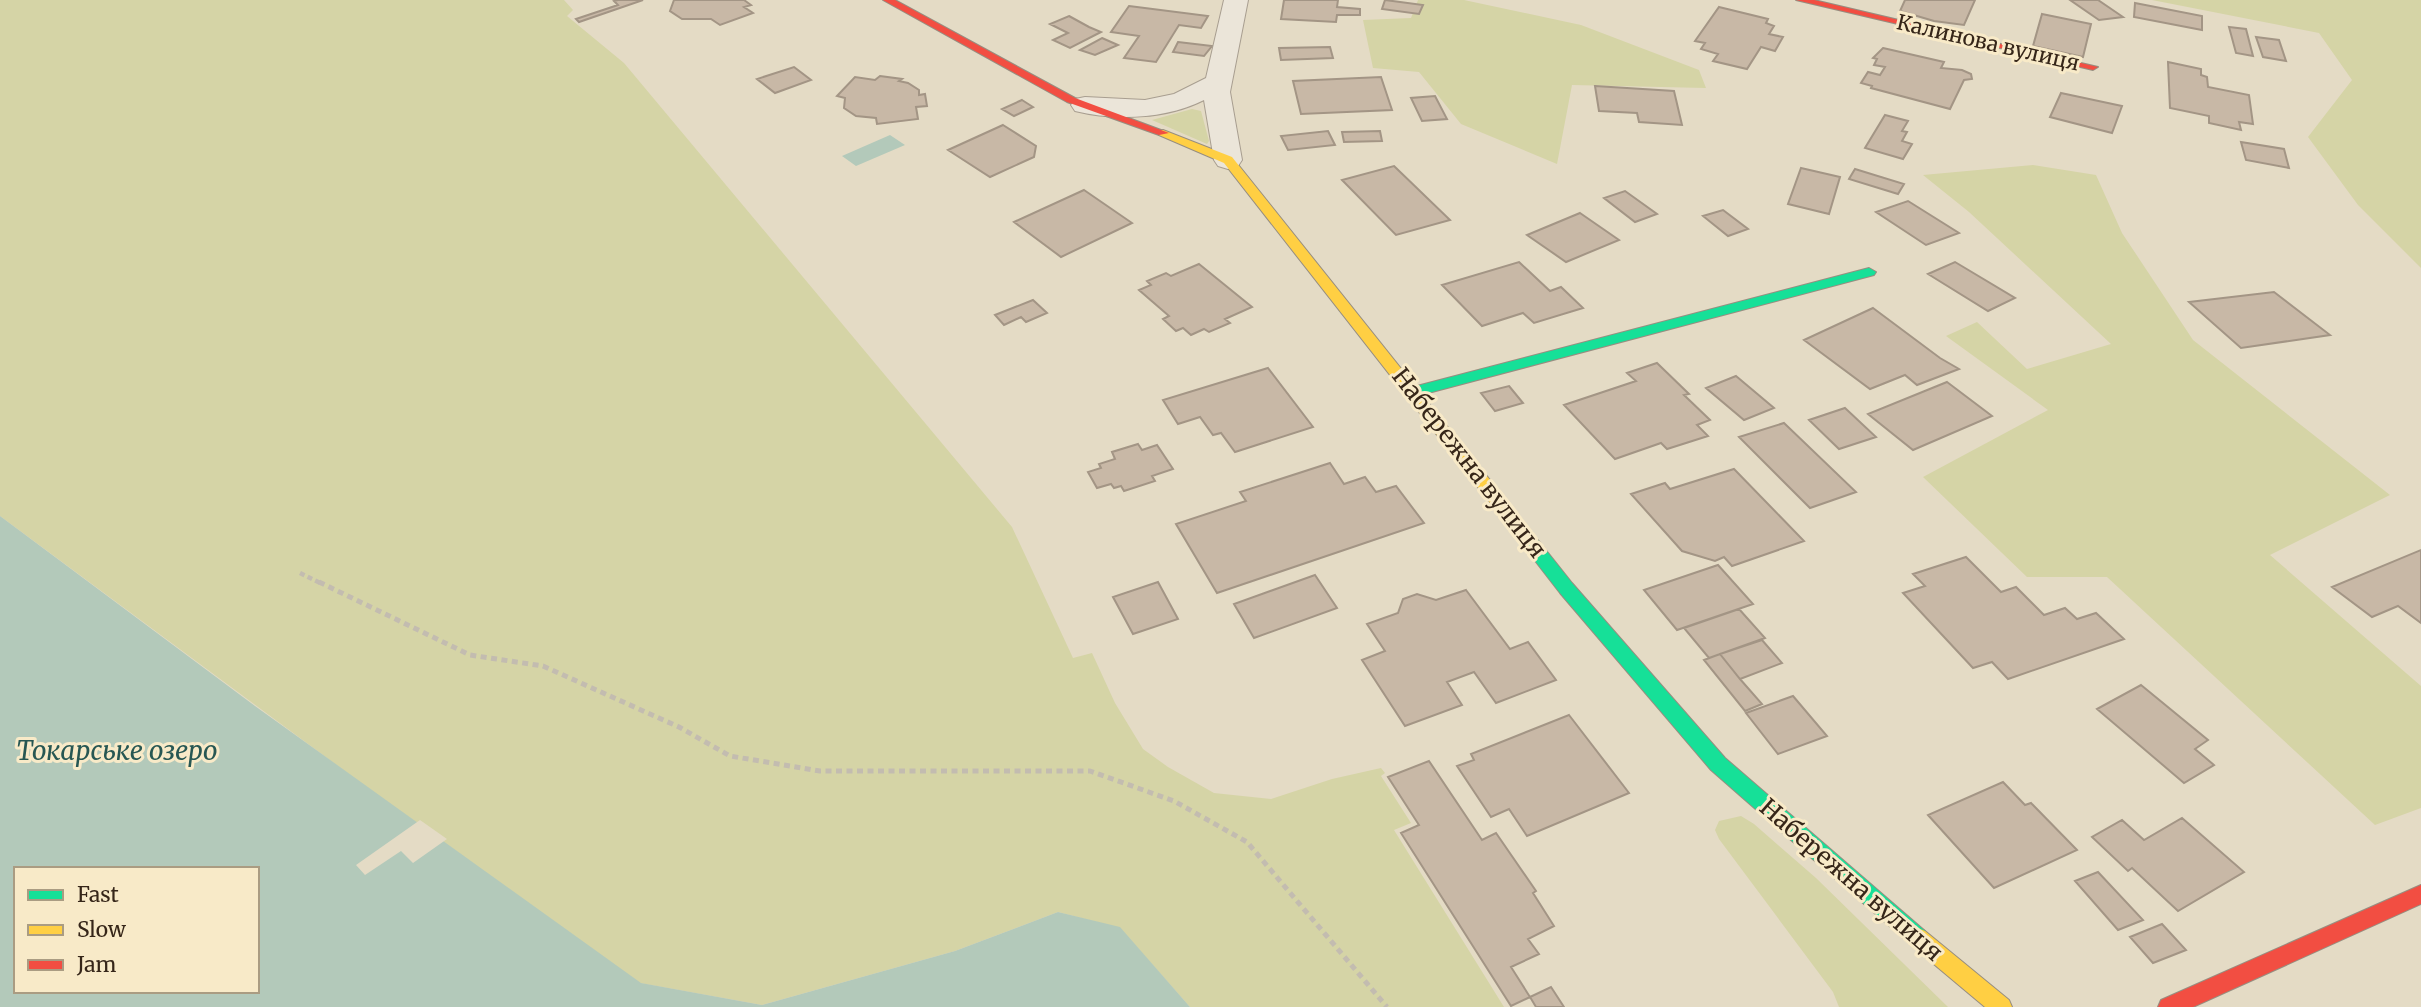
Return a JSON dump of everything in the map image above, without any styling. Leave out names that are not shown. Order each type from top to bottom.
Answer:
[{"type":"street","name":"Набережна вулиця","points":[[888,0],[1085,105],[1154,129],[1228,160],[1566,587],[1718,764],[1959,974],[2001,1007]]},
{"type":"street","points":[[1228,160],[1216,92],[1236,0]]},
{"type":"street","name":"Калинова вулиця","points":[[1801,0],[2093,67]]},
{"type":"street","points":[[1085,105],[1145,108],[1182,101],[1219,82]]},
{"type":"street","points":[[1413,392],[1869,272]]},
{"type":"street","points":[[2169,1007],[2421,894]]},
{"type":"path","points":[[300,573],[470,655],[543,666],[679,727],[730,755],[820,771],[1090,771],[1174,801],[1247,842],[1387,1007]]},
{"type":"green space","points":[[0,0],[564,0],[573,10],[567,16],[624,63],[1012,527],[1073,658],[1092,653],[1115,703],[1143,749],[1168,767],[1214,793],[1271,799],[1332,779],[1381,768],[1385,773],[1381,776],[1411,823],[1394,830],[1504,1007],[1190,1007],[1120,928],[1058,912],[955,951],[762,1005],[640,983],[350,775],[0,516]]},
{"type":"green space","points":[[1418,0],[1464,0],[1581,25],[1699,70],[1706,88],[1572,85],[1557,164],[1461,124],[1419,72],[1373,68],[1363,20],[1411,18]]},
{"type":"green space","points":[[2152,0],[2421,0],[2421,268],[2358,205],[2308,137],[2352,80],[2319,33]]},
{"type":"green space","points":[[1192,109],[1201,111],[1209,141],[1207,144],[1152,120]]},
{"type":"green space","points":[[2033,165],[2096,175],[2122,233],[2193,340],[2390,495],[2270,555],[2421,686],[2421,808],[2375,825],[2107,577],[2027,577],[1923,477],[2048,410],[1946,336],[1977,322],[2027,369],[2111,344],[1969,212],[1923,175]]},
{"type":"green space","points":[[1741,816],[1754,824],[1816,878],[1948,1007],[1839,1007],[1833,992],[1719,839],[1715,830],[1719,821]]},
{"type":"water","points":[[890,135],[905,145],[856,166],[842,156]]},
{"type":"water","name":"Токарське озеро","points":[[0,516],[255,706],[641,983],[762,1005],[955,951],[1058,912],[1120,927],[1190,1007],[0,1007]]},
{"type":"pier","points":[[420,820],[447,839],[413,863],[401,851],[365,875],[356,865]]},
{"type":"building","points":[[643,0],[579,22],[576,19],[618,5],[614,1]]},
{"type":"building","points":[[674,0],[744,0],[751,5],[744,7],[753,13],[720,25],[711,19],[682,19],[670,11]]},
{"type":"building","points":[[1284,0],[1338,0],[1337,7],[1360,9],[1360,15],[1337,15],[1336,22],[1281,19]]},
{"type":"building","points":[[1385,0],[1423,5],[1419,14],[1382,9]]},
{"type":"building","points":[[1905,0],[1975,0],[1964,25],[1934,21],[1900,11]]},
{"type":"building","points":[[2070,0],[2098,0],[2123,17],[2099,20]]},
{"type":"building","points":[[2135,3],[2202,16],[2202,30],[2134,17]]},
{"type":"building","points":[[1129,6],[1208,16],[1201,28],[1179,25],[1156,62],[1124,58],[1139,36],[1111,32]]},
{"type":"building","points":[[1719,7],[1768,19],[1766,23],[1774,26],[1769,34],[1783,37],[1775,51],[1761,47],[1747,69],[1713,61],[1718,54],[1701,49],[1705,43],[1695,41]]},
{"type":"building","points":[[2042,14],[2091,24],[2083,57],[2033,46]]},
{"type":"building","points":[[1069,16],[1101,32],[1070,48],[1053,40],[1068,33],[1050,24]]},
{"type":"building","points":[[2229,27],[2246,29],[2253,56],[2236,53]]},
{"type":"building","points":[[2256,37],[2279,40],[2286,61],[2263,57]]},
{"type":"building","points":[[1102,38],[1118,45],[1095,55],[1080,50]]},
{"type":"building","points":[[1178,42],[1212,46],[1204,56],[1173,52]]},
{"type":"building","points":[[1330,47],[1333,58],[1281,60],[1279,48]]},
{"type":"building","points":[[1883,48],[1944,62],[1941,68],[1962,70],[1971,74],[1972,79],[1964,80],[1950,109],[1871,88],[1872,86],[1861,83],[1868,72],[1880,75],[1885,67],[1874,65],[1877,59],[1873,58]]},
{"type":"building","points":[[2168,62],[2201,69],[2201,75],[2207,77],[2208,87],[2249,95],[2253,124],[2239,122],[2241,130],[2209,123],[2209,116],[2170,108]]},
{"type":"building","points":[[794,67],[811,80],[775,93],[757,79]]},
{"type":"building","points":[[880,76],[902,79],[899,81],[919,90],[919,95],[925,94],[927,106],[916,107],[918,119],[877,124],[876,118],[856,116],[844,108],[845,98],[837,96],[855,77],[875,80]]},
{"type":"building","points":[[1381,77],[1392,110],[1301,114],[1293,81]]},
{"type":"building","points":[[1595,86],[1674,91],[1682,125],[1639,122],[1637,113],[1599,111]]},
{"type":"building","points":[[2061,93],[2122,106],[2112,133],[2050,117]]},
{"type":"building","points":[[1435,96],[1447,119],[1422,121],[1411,98]]},
{"type":"building","points":[[1022,100],[1033,107],[1014,116],[1002,109]]},
{"type":"building","points":[[1885,115],[1908,121],[1902,131],[1907,132],[1902,141],[1912,144],[1903,159],[1865,148]]},
{"type":"building","points":[[1003,125],[1036,146],[1034,157],[990,177],[948,150]]},
{"type":"building","points":[[1328,131],[1335,145],[1288,150],[1281,136]]},
{"type":"building","points":[[1380,131],[1382,141],[1344,142],[1342,132]]},
{"type":"building","points":[[2241,142],[2284,149],[2289,168],[2246,160]]},
{"type":"building","points":[[1394,166],[1450,220],[1396,235],[1342,180]]},
{"type":"building","points":[[1801,168],[1840,177],[1829,214],[1788,204]]},
{"type":"building","points":[[1855,169],[1904,184],[1898,194],[1849,179]]},
{"type":"building","points":[[1084,190],[1132,223],[1061,257],[1014,222]]},
{"type":"building","points":[[1625,191],[1657,214],[1635,222],[1604,198]]},
{"type":"building","points":[[1908,201],[1959,233],[1926,245],[1876,212]]},
{"type":"building","points":[[1723,210],[1748,229],[1728,236],[1703,216]]},
{"type":"building","points":[[1580,213],[1619,240],[1566,262],[1527,235]]},
{"type":"building","points":[[1519,262],[1550,291],[1561,287],[1583,308],[1534,323],[1523,313],[1482,326],[1442,285]]},
{"type":"building","points":[[1955,262],[2015,298],[1988,311],[1928,274]]},
{"type":"building","points":[[1199,264],[1252,307],[1225,319],[1230,323],[1209,332],[1204,329],[1191,335],[1183,328],[1176,331],[1163,319],[1169,316],[1139,290],[1151,285],[1147,281],[1166,273],[1171,276]]},
{"type":"building","points":[[2274,292],[2330,335],[2241,348],[2189,302]]},
{"type":"building","points":[[1033,300],[1047,313],[1026,322],[1021,317],[1004,325],[995,315]]},
{"type":"building","points":[[1873,308],[1959,369],[1917,385],[1905,375],[1870,389],[1804,340]]},
{"type":"building","points":[[1657,363],[1689,394],[1684,395],[1710,420],[1697,425],[1708,436],[1667,449],[1661,443],[1615,459],[1564,405],[1636,381],[1627,373]]},
{"type":"building","points":[[1268,368],[1313,427],[1235,452],[1221,433],[1213,435],[1200,417],[1178,424],[1163,400]]},
{"type":"building","points":[[1736,376],[1774,408],[1744,420],[1706,388]]},
{"type":"building","points":[[1947,382],[1992,416],[1913,450],[1868,414]]},
{"type":"building","points":[[1509,386],[1523,403],[1495,411],[1481,393]]},
{"type":"building","points":[[1845,408],[1876,437],[1839,449],[1809,420]]},
{"type":"building","points":[[1784,423],[1856,492],[1810,508],[1739,437]]},
{"type":"building","points":[[1138,444],[1142,450],[1157,445],[1173,469],[1152,476],[1155,481],[1124,491],[1121,486],[1114,488],[1111,484],[1097,488],[1088,472],[1101,468],[1099,464],[1115,459],[1112,452]]},
{"type":"building","points":[[1330,463],[1344,484],[1365,477],[1376,492],[1396,486],[1424,523],[1217,593],[1176,524],[1246,501],[1240,492]]},
{"type":"building","points":[[1734,469],[1804,541],[1732,566],[1724,557],[1715,561],[1682,551],[1631,494],[1665,483],[1670,489]]},
{"type":"building","points":[[2421,550],[2421,623],[2398,606],[2372,617],[2332,587]]},
{"type":"building","points":[[1966,557],[2001,592],[2016,587],[2044,615],[2065,608],[2077,619],[2096,613],[2124,639],[2008,679],[1992,662],[1973,668],[1903,593],[1925,586],[1913,574]]},
{"type":"building","points":[[1718,565],[1753,604],[1677,630],[1644,590]]},
{"type":"building","points":[[1315,575],[1337,608],[1254,638],[1234,604]]},
{"type":"building","points":[[1158,582],[1178,619],[1133,634],[1113,597]]},
{"type":"building","points":[[1466,590],[1510,649],[1528,642],[1556,680],[1496,703],[1474,672],[1447,682],[1462,705],[1405,726],[1362,660],[1385,651],[1367,624],[1398,613],[1403,599],[1417,594],[1436,600]]},
{"type":"building","points":[[1739,609],[1765,638],[1709,658],[1684,628]]},
{"type":"building","points":[[1762,640],[1782,663],[1740,679],[1720,654]]},
{"type":"building","points":[[1720,654],[1762,704],[1745,711],[1704,660]]},
{"type":"building","points":[[2141,685],[2208,740],[2195,749],[2214,765],[2184,783],[2097,709]]},
{"type":"building","points":[[1793,696],[1827,736],[1778,754],[1746,713]]},
{"type":"building","points":[[1569,715],[1629,793],[1527,836],[1509,809],[1491,817],[1457,766],[1474,760],[1471,754]]},
{"type":"building","points":[[1429,761],[1482,840],[1496,833],[1536,891],[1533,893],[1554,926],[1528,939],[1539,954],[1511,967],[1530,997],[1511,1006],[1401,833],[1419,825],[1388,777]]},
{"type":"building","points":[[2003,782],[2025,805],[2031,803],[2077,850],[1994,888],[1928,815]]},
{"type":"building","points":[[2182,818],[2244,872],[2178,911],[2132,868],[2128,871],[2092,837],[2122,820],[2144,840]]},
{"type":"building","points":[[2098,872],[2143,920],[2118,930],[2075,881]]},
{"type":"building","points":[[2162,924],[2186,950],[2153,963],[2130,937]]},
{"type":"building","points":[[1551,987],[1564,1007],[1536,1007],[1530,997]]},
{"type":"traffic: fast","points":[[1413,392],[1869,272]]},
{"type":"traffic: fast","points":[[1508,514],[1566,588],[1718,764],[1918,938]]},
{"type":"traffic: slow","points":[[1163,133],[1228,160],[1508,514]]},
{"type":"traffic: slow","points":[[1918,938],[2001,1007]]},
{"type":"traffic: jam","points":[[888,0],[1071,100],[1163,133]]},
{"type":"traffic: jam","points":[[1801,0],[2093,67]]},
{"type":"traffic: jam","points":[[2169,1007],[2421,894]]}]
